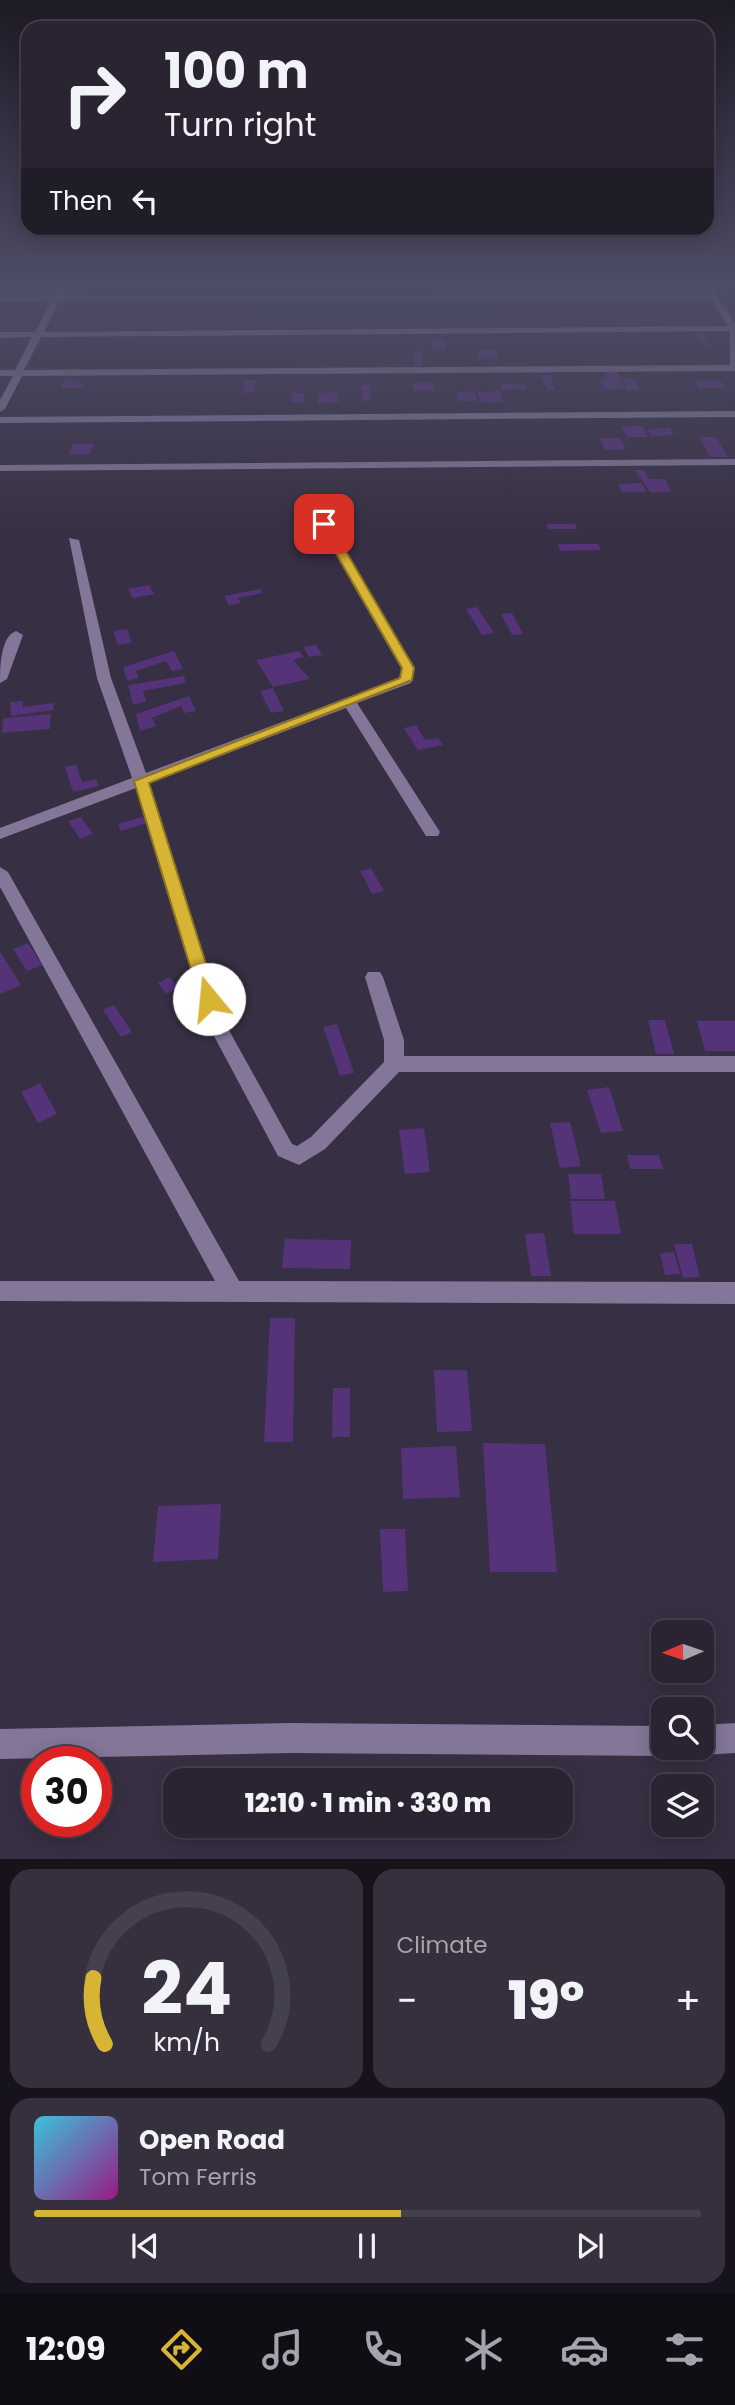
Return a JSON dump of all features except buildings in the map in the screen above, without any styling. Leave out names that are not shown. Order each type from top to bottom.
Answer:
[{"type":"street","points":[[0,373],[54,373]]},
{"type":"street","points":[[0,409],[19,373]]},
{"type":"street","points":[[0,420],[735,414]]},
{"type":"street","points":[[0,468],[735,462]]},
{"type":"street","points":[[0,834],[406,680],[408,668],[324,524]]},
{"type":"street","points":[[73,540],[104,678],[141,781],[216,1023],[285,1150],[299,1156],[318,1143],[394,1064],[394,1040],[374,977]]},
{"type":"street","points":[[0,679],[16,635]]},
{"type":"street","points":[[349,702],[432,832]]},
{"type":"street","points":[[0,872],[233,1292]]},
{"type":"street","points":[[394,1064],[735,1064]]},
{"type":"street","points":[[0,1291],[735,1293]]},
{"type":"street","points":[[0,1744],[289,1738],[651,1741]]},
{"type":"street","points":[[714,1739],[735,1738]]},
{"type":"route","points":[[209,999],[141,781],[406,680],[408,668],[324,524]]}]
